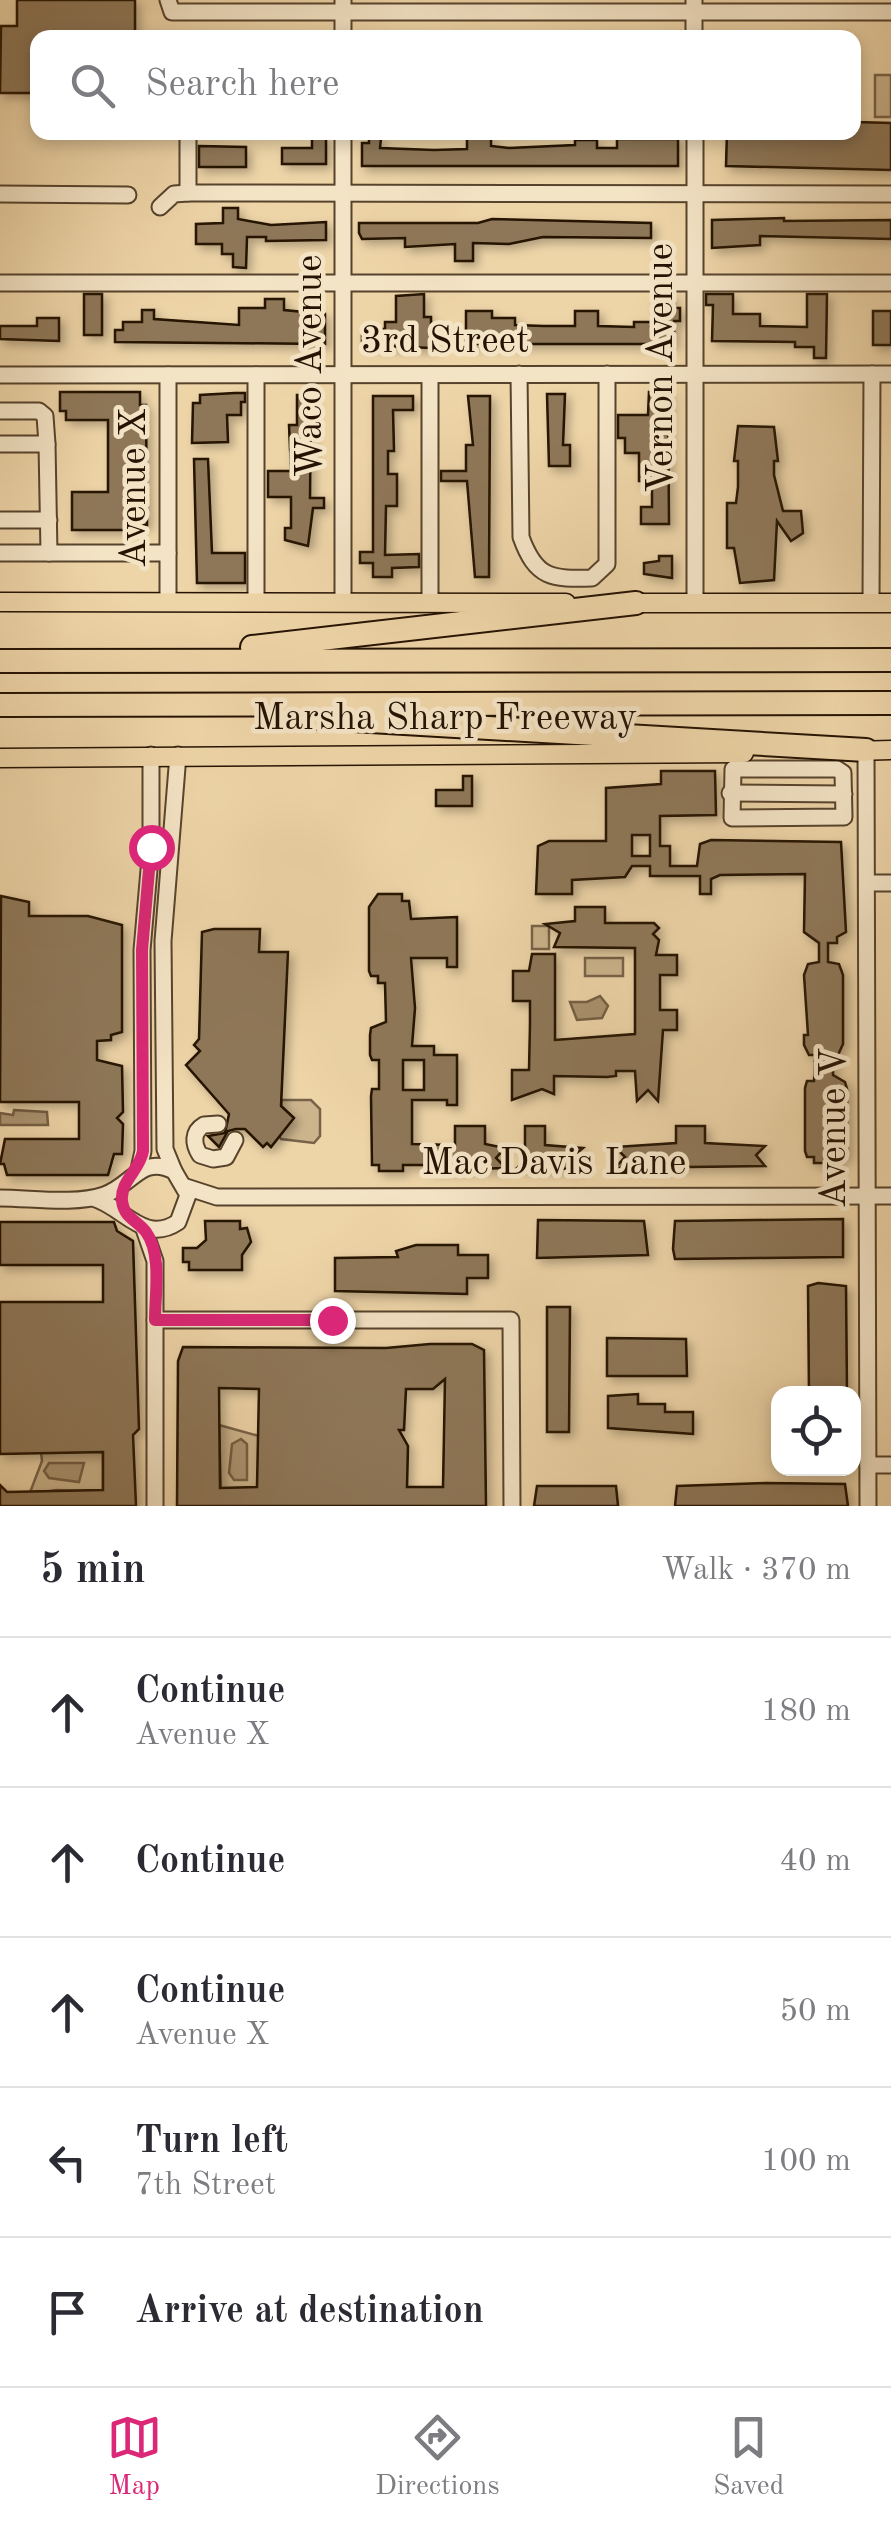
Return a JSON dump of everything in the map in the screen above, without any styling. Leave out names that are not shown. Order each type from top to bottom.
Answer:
[{"type":"highway","points":[[135,661],[636,603]]},
{"type":"highway","name":"Marsha Sharp Freeway","points":[[0,660],[891,660]]},
{"type":"highway","name":"Marsha Sharp Freeway","points":[[0,705],[891,703]]},
{"type":"highway","points":[[117,705],[866,750]]},
{"type":"main road","points":[[0,602],[344,599],[891,603]]},
{"type":"main road","name":"Marsha Sharp Freeway","points":[[0,758],[178,755],[801,760],[891,750]]},
{"type":"street","points":[[179,6],[872,6],[891,12]]},
{"type":"street","points":[[188,140],[188,193]]},
{"type":"street","name":"Waco Avenue","points":[[343,140],[344,599]]},
{"type":"street","name":"Vernon Avenue","points":[[694,140],[696,602]]},
{"type":"street","points":[[160,207],[174,194],[188,193],[891,194]]},
{"type":"street","points":[[0,194],[128,195]]},
{"type":"street","points":[[0,282],[891,283]]},
{"type":"street","points":[[519,374],[520,529],[532,560],[546,576],[554,578],[592,578],[605,568],[606,374]]},
{"type":"street","points":[[871,603],[872,374]]},
{"type":"street","name":"3rd Street","points":[[0,375],[891,374]]},
{"type":"street","name":"Avenue X","points":[[168,375],[168,601]]},
{"type":"street","points":[[256,375],[256,600]]},
{"type":"street","points":[[430,375],[430,601]]},
{"type":"street","points":[[0,411],[38,411],[45,416],[50,553]]},
{"type":"street","points":[[0,444],[47,444]]},
{"type":"street","points":[[0,520],[49,520]]},
{"type":"street","points":[[0,553],[168,553]]},
{"type":"street","name":"Avenue V","points":[[866,750],[868,1506]]},
{"type":"street","points":[[126,1214],[122,1203],[143,1151],[142,950],[151,847],[151,755]]},
{"type":"street","points":[[178,755],[163,940],[165,1149],[174,1171],[186,1186],[217,1197]]},
{"type":"street","points":[[801,760],[838,768],[842,772],[844,805],[732,818],[732,768],[801,760]]},
{"type":"street","points":[[730,793],[866,805]]},
{"type":"street","points":[[867,883],[891,883]]},
{"type":"street","points":[[218,1124],[204,1124],[196,1132],[194,1144],[200,1155],[226,1157],[234,1140]]},
{"type":"street","points":[[93,1198],[153,1165],[174,1171]]},
{"type":"street","points":[[184,1213],[186,1186]]},
{"type":"street","name":"Mac Davis Lane","points":[[217,1197],[891,1196]]},
{"type":"street","points":[[155,1261],[169,1228],[184,1213],[217,1197]]},
{"type":"street","points":[[0,1198],[93,1198],[126,1214],[144,1229],[155,1261],[156,1506]]},
{"type":"street","points":[[144,1229],[169,1228]]},
{"type":"street","points":[[155,1320],[511,1320],[512,1506]]},
{"type":"street","points":[[868,1465],[891,1465]]},
{"type":"shaded area","points":[[875,75],[891,75],[891,117],[875,117]]},
{"type":"shaded area","points":[[532,926],[549,926],[549,949],[532,949]]},
{"type":"shaded area","points":[[585,958],[623,958],[623,976],[585,976]]},
{"type":"shaded area","points":[[600,996],[608,1006],[602,1018],[577,1020],[570,1002],[587,1002]]},
{"type":"shaded area","points":[[282,1100],[311,1100],[320,1109],[320,1136],[314,1143],[281,1139],[278,1134],[293,1118],[281,1106]]},
{"type":"shaded area","points":[[14,1110],[47,1112],[48,1125],[0,1125],[0,1113],[13,1115]]},
{"type":"shaded area","points":[[219,1425],[259,1436],[259,1488],[221,1490]]},
{"type":"shaded area","points":[[241,1439],[247,1444],[247,1480],[234,1480],[229,1473],[232,1444]]},
{"type":"shaded area","points":[[41,1452],[103,1452],[103,1491],[56,1490],[29,1495],[42,1461]]},
{"type":"shaded area","points":[[49,1463],[84,1463],[79,1482],[49,1478],[44,1471]]},
{"type":"building","points":[[17,0],[135,0],[135,30],[30,30],[30,93],[0,93],[1,26],[17,26]]},
{"type":"building","points":[[861,122],[891,123],[891,170],[726,166],[727,140],[861,140]]},
{"type":"building","points":[[312,140],[326,140],[326,164],[282,164],[282,148],[312,148]]},
{"type":"building","points":[[381,140],[380,148],[434,150],[467,149],[467,140],[491,140],[491,146],[509,148],[597,140],[597,148],[617,148],[617,140],[678,140],[678,166],[362,166],[362,143]]},
{"type":"building","points":[[199,146],[246,147],[246,167],[199,167]]},
{"type":"building","points":[[223,208],[238,208],[238,219],[271,225],[326,222],[326,240],[266,241],[266,237],[247,237],[246,268],[233,267],[233,254],[222,254],[222,244],[196,244],[196,224],[223,223]]},
{"type":"building","points":[[492,219],[651,223],[651,238],[543,237],[509,244],[473,243],[473,261],[455,261],[455,244],[405,247],[405,238],[362,239],[359,233],[359,223],[478,223]]},
{"type":"building","points":[[712,220],[891,220],[891,239],[760,236],[760,245],[712,248]]},
{"type":"building","points":[[84,294],[102,294],[102,335],[84,335]]},
{"type":"building","points":[[424,294],[424,317],[431,317],[431,348],[362,345],[362,329],[385,329],[385,322],[396,322],[396,296]]},
{"type":"building","points":[[654,294],[672,294],[672,308],[680,308],[680,321],[674,321],[674,344],[466,344],[466,311],[492,311],[492,318],[515,318],[515,325],[575,326],[575,311],[598,311],[598,326],[634,327],[634,322],[654,322]]},
{"type":"building","points":[[706,294],[733,294],[733,314],[760,314],[760,326],[807,327],[807,294],[827,294],[826,358],[814,358],[814,347],[795,347],[795,342],[712,341],[713,305],[706,305]]},
{"type":"building","points":[[265,299],[284,299],[284,310],[325,314],[325,344],[115,342],[115,330],[123,330],[123,322],[142,322],[142,310],[154,310],[154,319],[239,325],[239,308],[265,308]]},
{"type":"building","points":[[873,311],[891,311],[891,345],[873,345]]},
{"type":"building","points":[[37,318],[59,318],[59,341],[0,339],[0,326],[37,326]]},
{"type":"building","points":[[60,392],[140,392],[140,405],[146,405],[147,525],[125,525],[125,530],[72,530],[72,492],[108,492],[108,420],[66,420],[66,411],[60,411]]},
{"type":"building","points":[[649,392],[668,392],[669,524],[641,524],[641,507],[652,507],[652,481],[639,481],[639,453],[625,453],[625,438],[618,438],[618,415],[648,415]]},
{"type":"building","points":[[245,393],[241,415],[227,415],[228,442],[192,443],[193,403],[200,403],[200,395]]},
{"type":"building","points":[[547,394],[565,394],[563,445],[570,445],[570,466],[549,466]]},
{"type":"building","points":[[297,395],[311,395],[310,498],[324,498],[324,508],[313,508],[308,546],[285,540],[285,528],[291,528],[291,497],[268,497],[268,471],[291,471],[289,425],[297,425]]},
{"type":"building","points":[[373,396],[413,396],[413,410],[393,410],[394,451],[388,451],[388,474],[397,474],[397,506],[386,506],[385,555],[419,554],[419,567],[392,568],[392,577],[373,577],[373,563],[360,563],[360,552],[373,552]]},
{"type":"building","points":[[468,396],[490,396],[489,577],[475,577],[467,481],[441,481],[441,471],[466,471],[466,445],[473,445]]},
{"type":"building","points":[[738,426],[774,427],[778,461],[774,461],[774,475],[783,511],[801,511],[803,533],[791,541],[777,521],[774,580],[740,583],[734,548],[727,548],[727,503],[736,503],[738,487],[738,461],[734,461]]},
{"type":"building","points":[[194,459],[208,459],[212,553],[245,553],[245,583],[197,583]]},
{"type":"building","points":[[659,556],[672,556],[672,578],[644,574],[644,563],[659,561]]},
{"type":"building","points":[[661,771],[715,771],[716,815],[660,816],[660,846],[670,846],[670,866],[697,866],[700,844],[711,840],[841,842],[846,932],[837,937],[837,943],[828,943],[828,962],[839,964],[843,975],[843,1044],[838,1055],[833,1055],[833,1075],[845,1082],[847,1089],[847,1151],[846,1157],[838,1157],[838,1163],[814,1163],[814,1157],[807,1157],[805,1151],[805,1088],[807,1081],[814,1081],[815,1055],[809,1055],[804,1045],[804,1035],[808,1035],[804,975],[808,964],[819,962],[819,943],[804,932],[805,874],[720,875],[711,879],[711,894],[700,894],[700,876],[650,876],[650,866],[632,866],[625,877],[572,880],[572,894],[536,894],[538,846],[549,841],[606,841],[606,788],[661,784]],"holes":[[[632,835],[650,835],[650,856],[632,856]]]},
{"type":"building","points":[[463,776],[472,776],[472,806],[436,806],[436,790],[463,790]]},
{"type":"building","points":[[378,894],[402,894],[402,901],[409,901],[411,919],[457,917],[457,967],[447,967],[447,958],[411,958],[415,1008],[412,1046],[434,1046],[434,1055],[457,1055],[457,1105],[447,1105],[447,1100],[412,1100],[412,1144],[455,1145],[455,1126],[485,1126],[485,1144],[505,1148],[496,1158],[506,1168],[431,1170],[424,1165],[403,1165],[403,1171],[379,1171],[379,1165],[372,1165],[371,1096],[372,1089],[379,1089],[379,1060],[372,1060],[370,1055],[370,1035],[371,1028],[386,1022],[385,983],[378,983],[378,976],[371,976],[369,971],[369,907]],"holes":[[[403,1060],[424,1060],[424,1090],[403,1090]]]},
{"type":"building","points":[[1,896],[29,902],[29,916],[88,916],[122,925],[122,1032],[111,1035],[111,1040],[97,1041],[97,1060],[122,1066],[123,1112],[117,1118],[123,1124],[122,1154],[114,1154],[108,1175],[7,1175],[4,1164],[0,1164],[5,1139],[79,1139],[79,1102],[0,1102]]},
{"type":"building","points":[[575,907],[605,907],[605,923],[654,923],[659,928],[653,934],[659,940],[656,955],[677,955],[677,975],[660,975],[660,1010],[677,1010],[677,1030],[663,1030],[658,1101],[648,1090],[637,1101],[635,1071],[616,1071],[616,1076],[607,1077],[554,1076],[554,1094],[542,1089],[512,1100],[512,1070],[529,1070],[530,1024],[530,1001],[513,1001],[513,971],[529,971],[532,954],[555,954],[555,1040],[635,1034],[635,948],[554,947],[560,933],[545,924],[575,921]]},
{"type":"building","points":[[260,929],[259,952],[288,952],[281,1106],[294,1118],[271,1147],[267,1143],[263,1147],[245,1129],[236,1129],[228,1131],[219,1147],[208,1136],[225,1133],[229,1114],[186,1065],[200,1051],[194,1045],[199,1039],[202,932]]},
{"type":"building","points":[[525,1126],[545,1126],[545,1145],[583,1148],[572,1157],[581,1169],[517,1168],[527,1158],[517,1148],[525,1148]]},
{"type":"building","points":[[676,1126],[705,1126],[705,1143],[765,1146],[756,1155],[765,1166],[615,1168],[625,1157],[615,1147],[676,1143]]},
{"type":"building","points":[[843,1219],[843,1257],[675,1259],[675,1221]]},
{"type":"building","points":[[538,1220],[644,1221],[648,1255],[537,1258]]},
{"type":"building","points":[[205,1221],[240,1221],[240,1229],[247,1228],[251,1242],[242,1255],[242,1270],[189,1270],[189,1262],[183,1262],[183,1248],[197,1248],[206,1240]]},
{"type":"building","points":[[0,1222],[114,1222],[117,1231],[133,1241],[139,1429],[133,1435],[136,1506],[0,1506],[0,1485],[7,1492],[103,1490],[103,1452],[0,1454],[0,1302],[103,1302],[103,1265],[0,1265]]},
{"type":"building","points":[[416,1245],[458,1245],[458,1255],[488,1255],[488,1278],[467,1278],[467,1294],[335,1291],[335,1258],[398,1257],[396,1251]]},
{"type":"building","points":[[808,1286],[846,1286],[847,1386],[809,1386]]},
{"type":"building","points":[[547,1307],[570,1307],[569,1432],[547,1432]]},
{"type":"building","points":[[607,1338],[686,1339],[687,1376],[607,1376]]},
{"type":"building","points":[[472,1344],[484,1350],[486,1506],[177,1506],[178,1361],[183,1347],[386,1348]],"holes":[[[445,1379],[443,1487],[407,1487],[408,1446],[399,1430],[404,1430],[406,1389],[433,1389]],[[219,1388],[259,1389],[257,1487],[220,1488]]]},
{"type":"building","points":[[638,1394],[638,1404],[665,1404],[665,1412],[693,1412],[693,1434],[608,1428],[608,1396]]},
{"type":"building","points":[[845,1484],[848,1506],[675,1506],[677,1486]]},
{"type":"building","points":[[537,1486],[616,1486],[618,1506],[534,1506]]},
{"type":"route","points":[[151,847],[142,950],[143,1151],[139,1169],[122,1192],[122,1203],[131,1220],[144,1229],[152,1249],[155,1320],[332,1320]]}]
